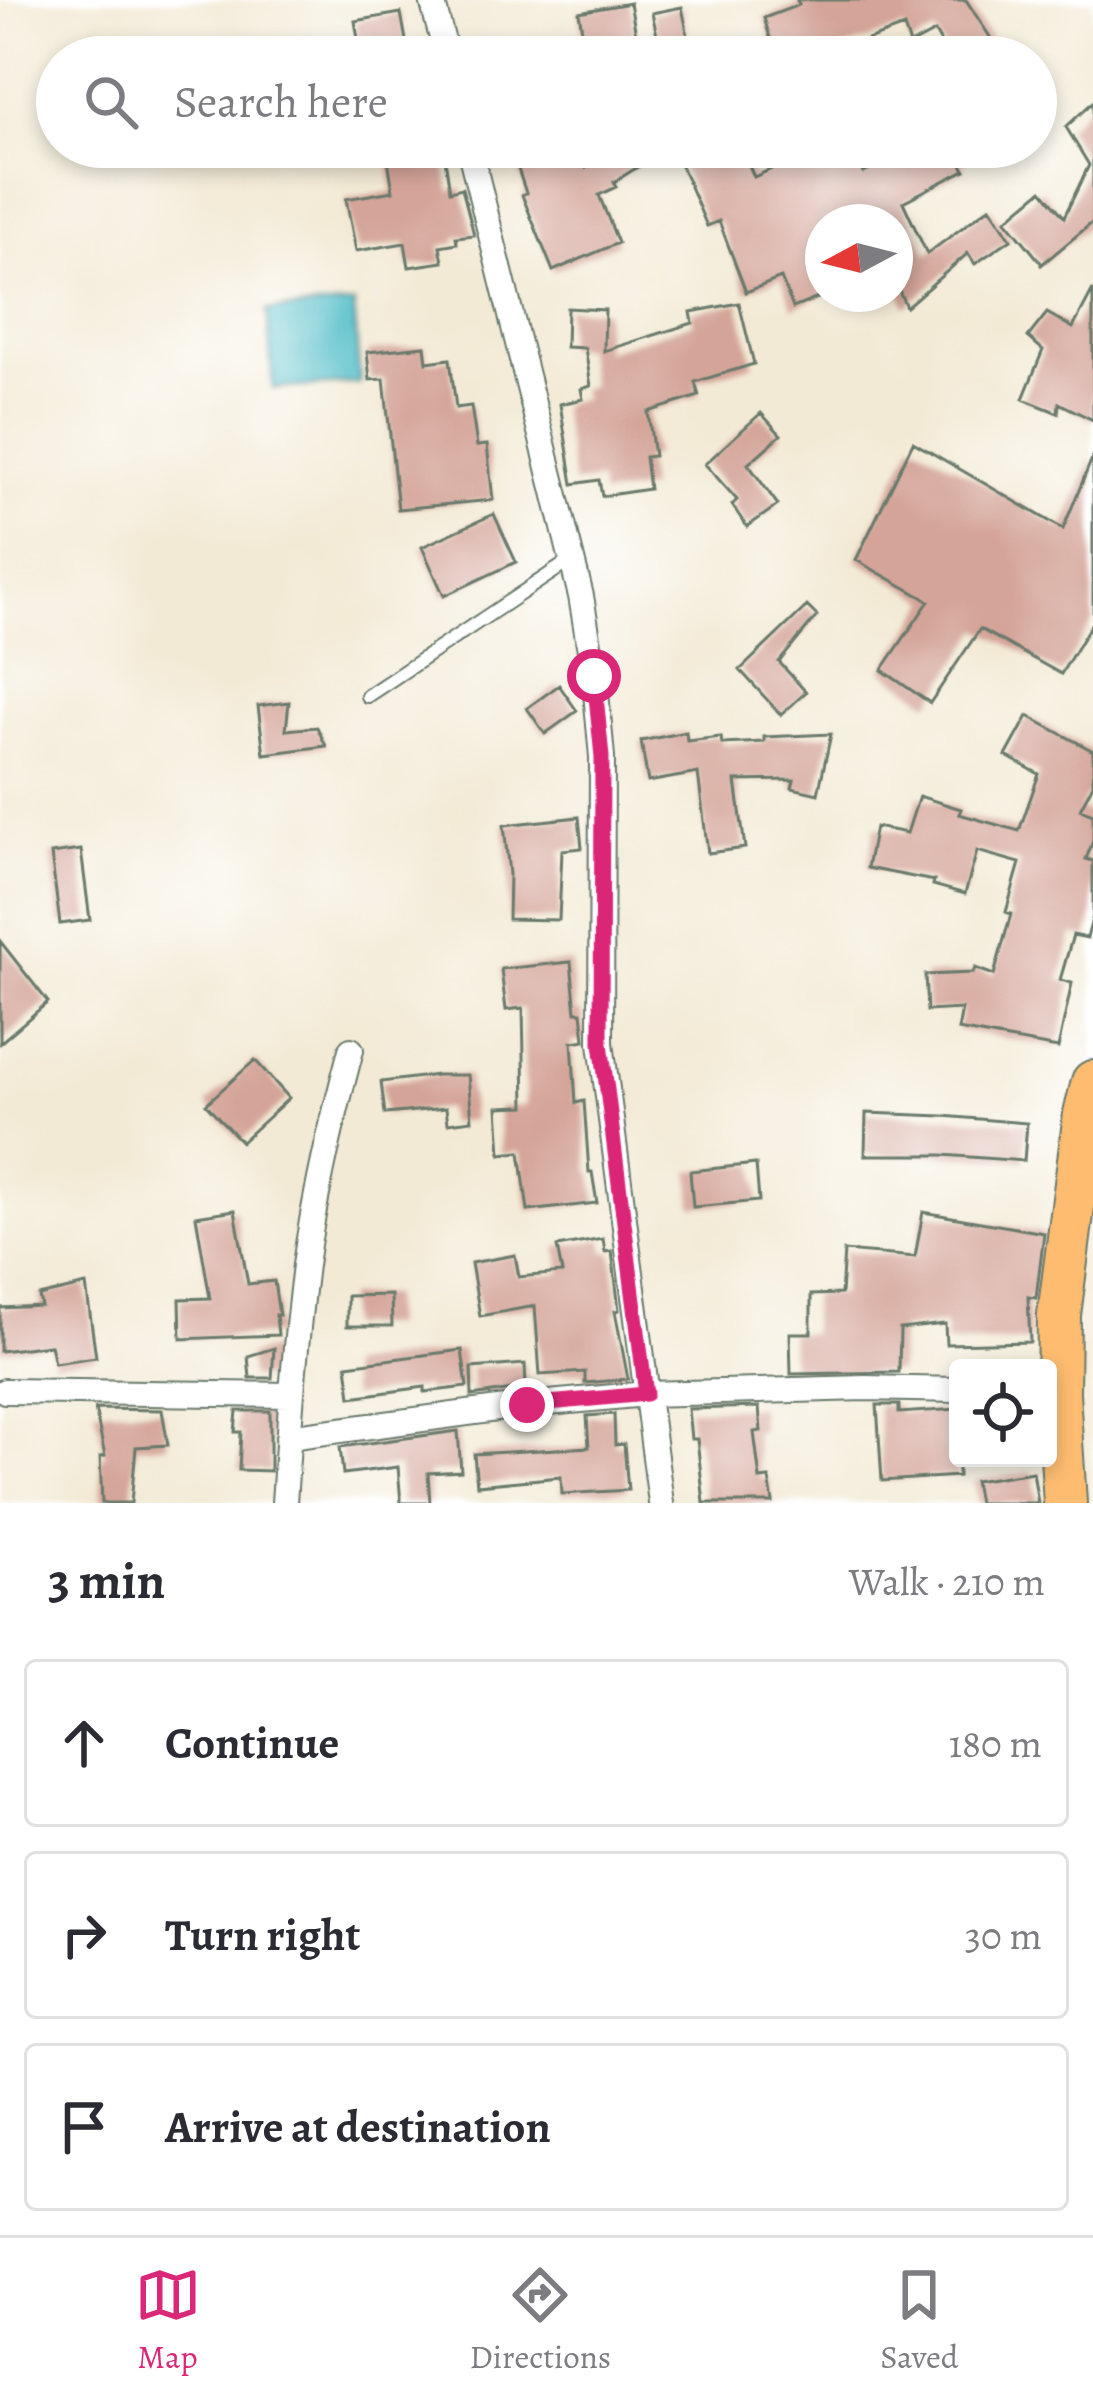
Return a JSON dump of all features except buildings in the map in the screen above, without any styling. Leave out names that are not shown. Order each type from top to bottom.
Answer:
[{"type":"highway","points":[[1056,1359],[1079,1154],[1093,1082]]},
{"type":"highway","points":[[1057,1430],[1065,1503]]},
{"type":"street","points":[[432,0],[441,36]]},
{"type":"street","points":[[474,168],[572,560],[596,681],[602,757],[601,1043],[661,1503]]},
{"type":"street","points":[[284,1503],[306,1262],[351,1050]]},
{"type":"street","points":[[4,1390],[291,1396]]},
{"type":"street","points":[[288,1437],[646,1394],[949,1390]]},
{"type":"lane","points":[[367,696],[572,560]]},
{"type":"water","points":[[354,304],[360,383],[273,389],[267,311]]},
{"type":"route","points":[[527,1405],[646,1394],[601,1043],[602,757],[594,676]]}]
